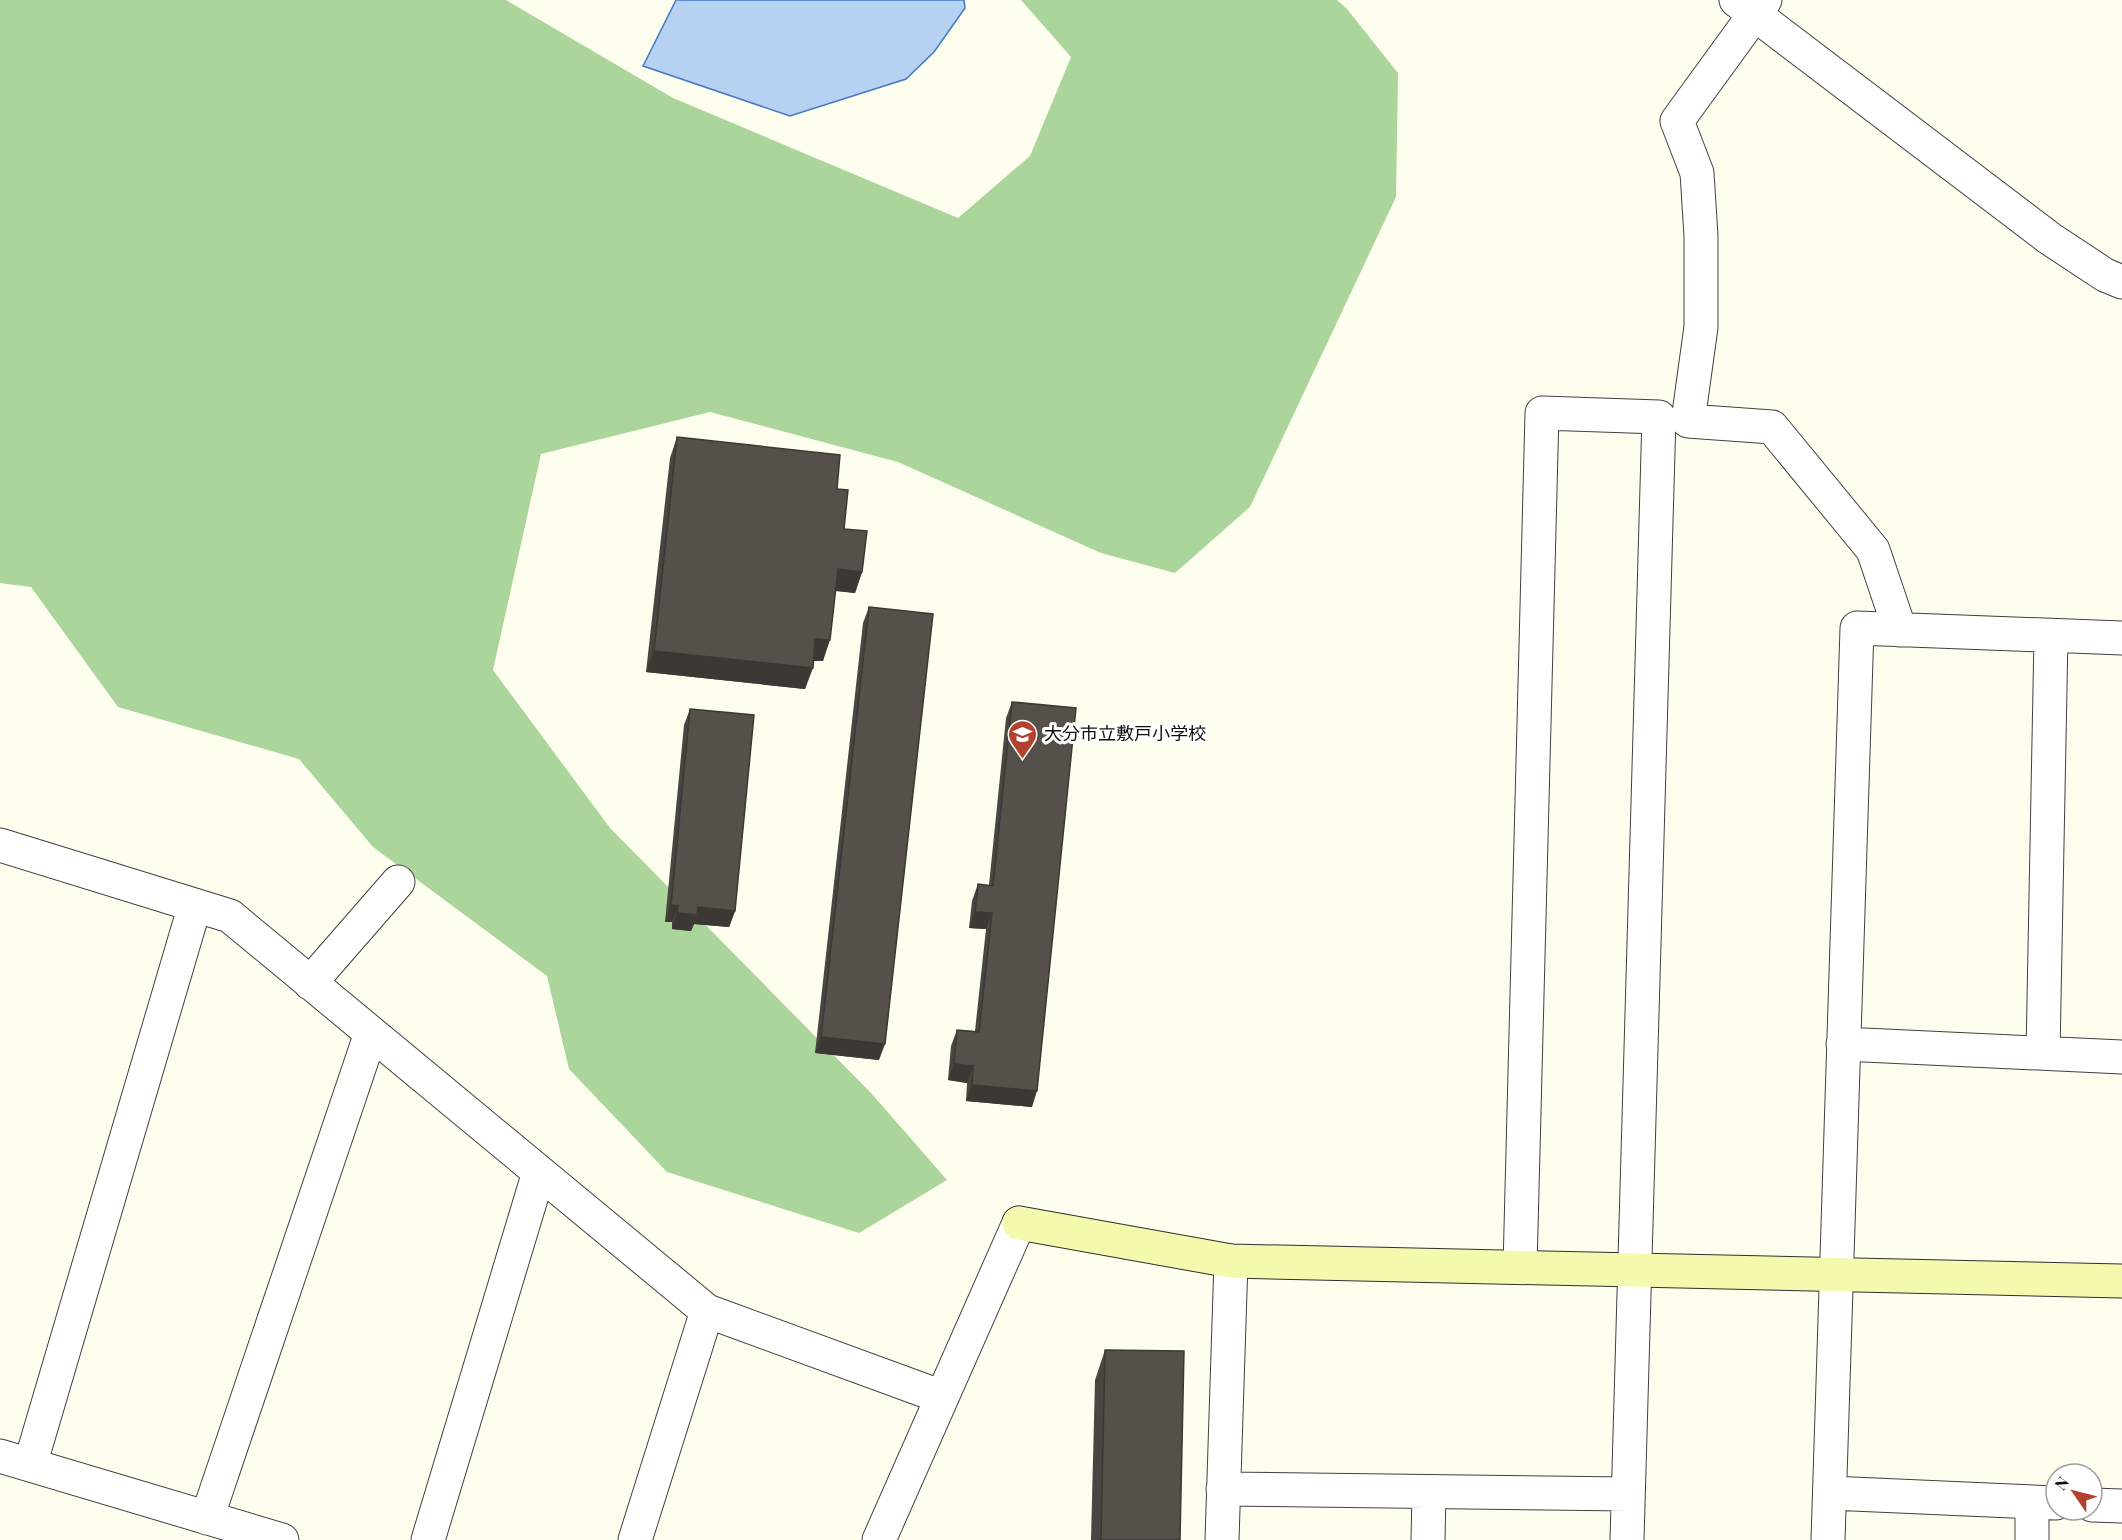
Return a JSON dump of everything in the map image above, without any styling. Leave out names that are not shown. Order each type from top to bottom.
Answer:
[{"type":"street","points":[[1900,630],[1873,550],[1772,427],[1688,421],[1701,327],[1701,236],[1697,173],[1677,121],[1752,5],[2049,238],[2105,276],[2122,282]]},
{"type":"street","points":[[1520,1267],[1542,413],[1659,417],[1627,1540]]},
{"type":"street","points":[[1828,1540],[1857,628],[2122,638]]},
{"type":"street","points":[[2043,1053],[2051,636]]},
{"type":"street","points":[[2,852],[230,916],[707,1311],[942,1397]]},
{"type":"street","points":[[310,983],[398,882]]},
{"type":"street","points":[[195,905],[15,1460],[282,1540]]},
{"type":"street","points":[[207,1518],[371,1034]]},
{"type":"street","points":[[1844,1044],[2122,1057]]},
{"type":"street","points":[[428,1540],[539,1172]]},
{"type":"street","points":[[879,1540],[1018,1223],[1231,1260],[2122,1281]]},
{"type":"street","points":[[1222,1540],[1231,1260]]},
{"type":"street","points":[[635,1540],[707,1311]]},
{"type":"street","points":[[1223,1489],[1628,1494]]},
{"type":"street","points":[[1428,1540],[1429,1493]]},
{"type":"street","points":[[1830,1493],[2044,1503],[2032,1540]]},
{"type":"street","points":[[2104,1505],[2122,1506]]},
{"type":"green space","points":[[0,0],[506,0],[673,98],[958,218],[1030,156],[1071,57],[1021,0],[1337,0],[1347,9],[1398,73],[1396,197],[1250,507],[1175,573],[1101,553],[898,462],[710,412],[541,454],[493,670],[610,828],[871,1093],[947,1180],[859,1233],[667,1172],[569,1069],[547,976],[373,847],[299,759],[118,707],[31,587],[0,583]]},
{"type":"water","points":[[676,0],[964,0],[965,8],[934,52],[906,79],[790,116],[643,66]]},
{"type":"building","points":[[677,437],[840,455],[837,489],[848,490],[844,529],[867,531],[862,572],[838,569],[830,640],[815,639],[813,668],[654,651]]},
{"type":"building","points":[[869,607],[933,614],[885,1044],[821,1037]]},
{"type":"building","points":[[1012,702],[1076,708],[1037,1091],[972,1085],[973,1066],[954,1064],[957,1030],[979,1032],[992,913],[975,912],[978,884],[993,886]]},
{"type":"building","points":[[690,709],[754,715],[735,911],[698,907],[697,915],[677,913],[678,906],[671,905]]},
{"type":"building","points":[[1105,1350],[1184,1351],[1180,1540],[1101,1540]]},
{"type":"place","name":"大分市立敷戸小学校","points":[[1023,760]]}]
